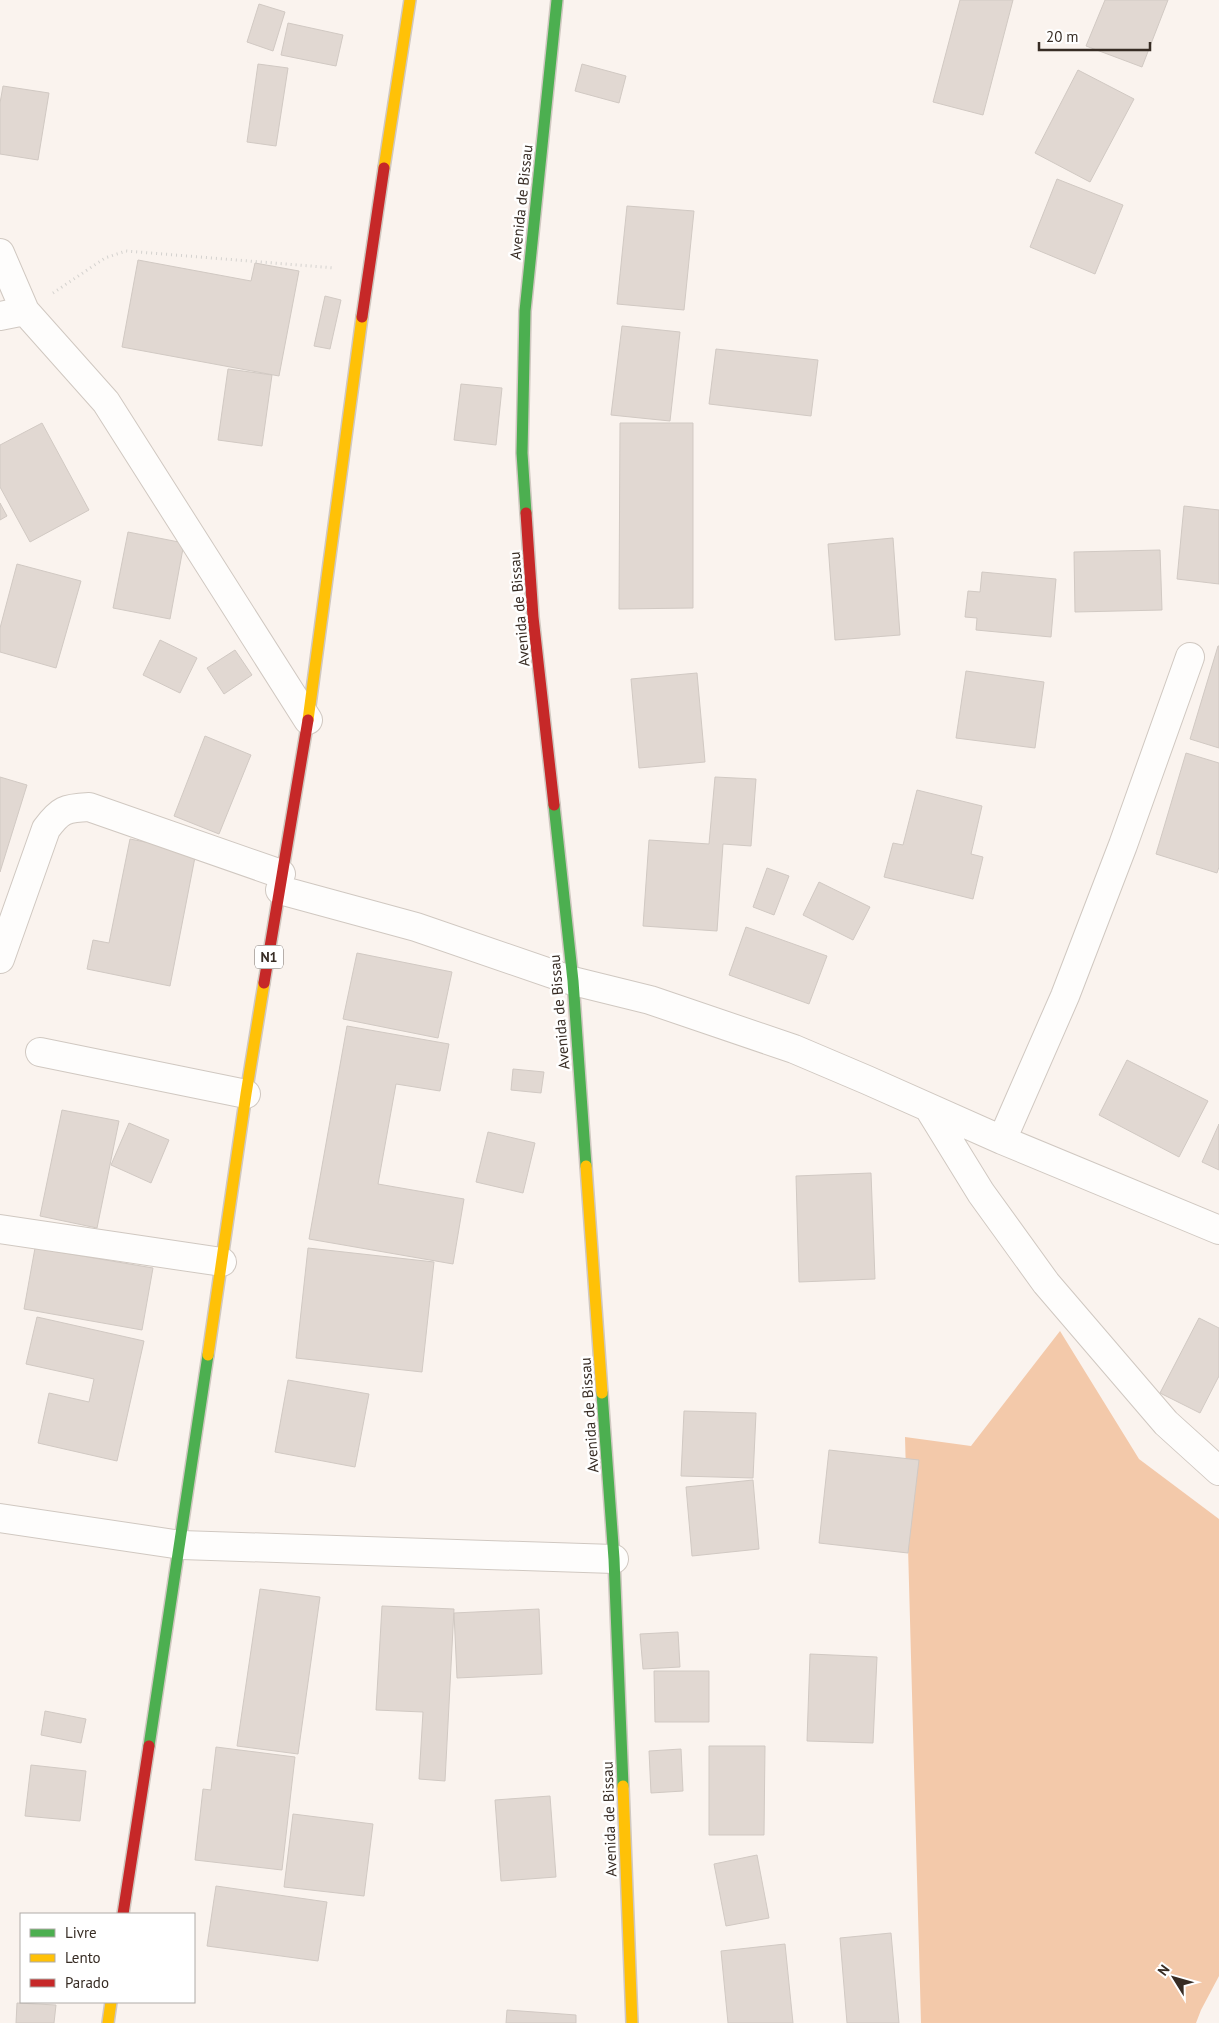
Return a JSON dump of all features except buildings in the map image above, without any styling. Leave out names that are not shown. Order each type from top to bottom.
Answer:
[{"type":"street","name":"N1","points":[[123,1913],[181,1545],[246,1094],[308,720],[348,432],[368,270],[410,0]]},
{"type":"street","name":"Avenida de Bissau","points":[[556,0],[525,311],[522,454],[533,617],[573,981],[614,1559],[632,2023]]},
{"type":"street","points":[[0,254],[13,313],[106,402],[308,720]]},
{"type":"street","points":[[1002,1140],[1068,988],[1123,845],[1190,657]]},
{"type":"street","points":[[0,959],[46,829],[57,814],[69,808],[88,807],[281,882],[416,926],[573,981],[650,1000],[794,1049],[1002,1140],[1219,1230]]},
{"type":"street","points":[[40,1052],[246,1094]]},
{"type":"street","points":[[928,1107],[981,1193],[1046,1284],[1166,1423],[1219,1471]]},
{"type":"street","points":[[0,1229],[222,1262]]},
{"type":"street","points":[[0,1518],[181,1545],[614,1559]]},
{"type":"street","points":[[108,2023],[111,2003]]},
{"type":"path","points":[[13,313],[105,258],[126,251],[368,270]]},
{"type":"shaded area","points":[[1060,1331],[1139,1459],[1219,1519],[1219,1976],[1196,2023],[921,2023],[905,1437],[971,1446]]},
{"type":"traffic: fast","points":[[526,513],[522,453],[525,311],[557,0]]},
{"type":"traffic: fast","points":[[554,805],[573,981],[586,1166]]},
{"type":"traffic: fast","points":[[149,1746],[208,1355]]},
{"type":"traffic: fast","points":[[602,1393],[614,1559],[623,1786]]},
{"type":"traffic: slow","points":[[384,168],[410,0]]},
{"type":"traffic: slow","points":[[308,720],[362,317]]},
{"type":"traffic: slow","points":[[208,1355],[264,983]]},
{"type":"traffic: slow","points":[[586,1166],[602,1393]]},
{"type":"traffic: slow","points":[[623,1786],[632,2023]]},
{"type":"traffic: slow","points":[[108,2023],[111,2003]]},
{"type":"traffic: jam","points":[[362,317],[384,168]]},
{"type":"traffic: jam","points":[[526,513],[533,617],[554,805]]},
{"type":"traffic: jam","points":[[264,983],[308,720]]},
{"type":"traffic: jam","points":[[123,1913],[149,1746]]}]
